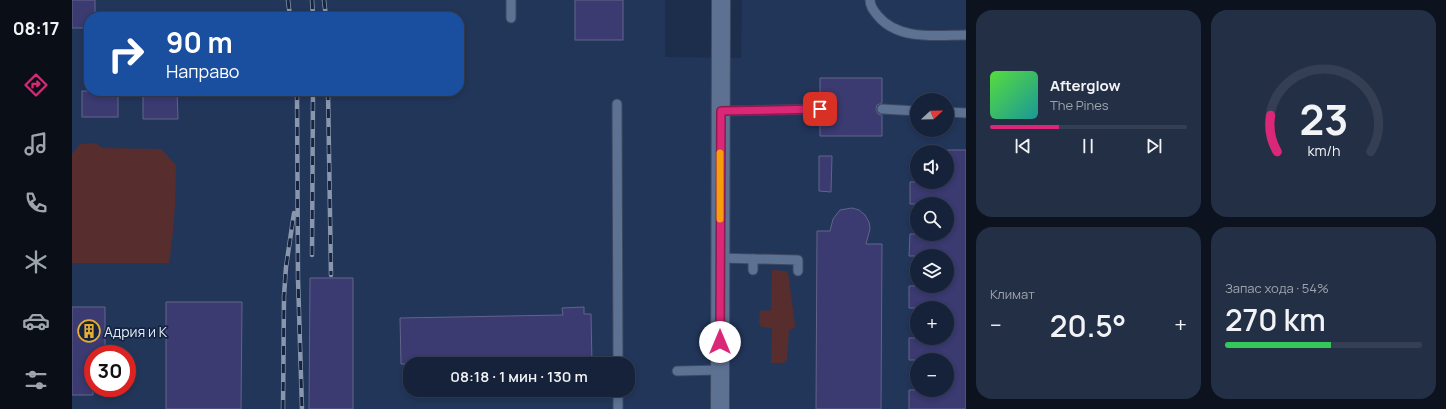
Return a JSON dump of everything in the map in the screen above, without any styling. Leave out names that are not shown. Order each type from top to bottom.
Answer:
[{"type":"street","points":[[720,409],[721,0]]},
{"type":"lane","points":[[511,0],[511,18]]},
{"type":"lane","points":[[870,0],[873,10],[881,20],[892,27],[905,32],[921,35],[966,35]]},
{"type":"lane","points":[[617,104],[618,357]]},
{"type":"lane","points":[[721,111],[820,109]]},
{"type":"lane","points":[[882,109],[910,111]]},
{"type":"lane","points":[[954,112],[966,113]]},
{"type":"lane","points":[[720,258],[798,260],[798,271]]},
{"type":"lane","points":[[753,258],[753,270]]},
{"type":"lane","points":[[676,372],[720,370]]},
{"type":"lane","points":[[618,397],[618,409]]},
{"type":"shaded area","points":[[72,0],[665,0],[665,57],[741,58],[742,0],[966,0],[966,409],[72,409]]},
{"type":"shaded area","points":[[96,143],[102,148],[161,149],[176,165],[176,190],[169,263],[72,263],[72,154],[80,144]]},
{"type":"shaded area","points":[[772,270],[785,271],[788,273],[795,325],[794,328],[789,330],[787,360],[782,363],[771,363],[772,328],[761,327],[759,322],[760,311],[771,310]]},
{"type":"building","points":[[72,0],[95,0],[95,12],[84,12],[84,28],[72,28]]},
{"type":"building","points":[[575,0],[623,0],[623,40],[575,40]]},
{"type":"building","points":[[820,78],[882,78],[882,103],[877,105],[876,109],[878,114],[882,115],[882,136],[820,136],[820,115],[823,114],[826,109],[825,106],[820,103]]},
{"type":"building","points":[[82,91],[84,91],[84,96],[118,96],[118,117],[82,117]]},
{"type":"building","points":[[143,96],[177,96],[178,119],[143,119]]},
{"type":"building","points":[[954,150],[966,150],[966,409],[909,409],[909,390],[910,397],[954,397],[954,353],[910,353],[909,360],[909,338],[910,345],[954,345],[954,301],[910,301],[909,308],[909,286],[910,293],[954,293],[954,249],[910,249],[909,256],[910,234],[910,241],[954,241],[954,197],[910,197],[910,189],[954,189]]},
{"type":"building","points":[[819,156],[832,156],[831,192],[819,191]]},
{"type":"building","points":[[852,208],[859,210],[865,215],[869,222],[870,229],[866,244],[882,244],[881,409],[816,409],[817,231],[830,231],[833,219],[840,210]]},
{"type":"building","points":[[310,278],[353,278],[353,409],[309,409]]},
{"type":"building","points":[[166,302],[242,302],[241,409],[166,409]]},
{"type":"building","name":"Адрия и К","points":[[72,307],[105,307],[105,345],[84,345],[84,395],[72,395]]},
{"type":"building","points":[[584,307],[584,314],[591,314],[592,357],[403,357],[403,364],[401,364],[400,318],[563,315],[562,308]]},
{"type":"railway","points":[[288,0],[289,12]]},
{"type":"railway","points":[[312,0],[313,12]]},
{"type":"railway","points":[[324,0],[325,12]]},
{"type":"railway","points":[[297,96],[298,279],[302,409]]},
{"type":"railway","points":[[312,255],[313,96]]},
{"type":"railway","points":[[328,96],[331,275]]},
{"type":"railway","points":[[283,409],[284,296],[286,267],[294,213]]},
{"type":"slow traffic","points":[[720,153],[720,219]]},
{"type":"place","name":"Адрия и К","points":[[89,331]]},
{"type":"route","points":[[720,342],[721,111],[820,109]]}]
